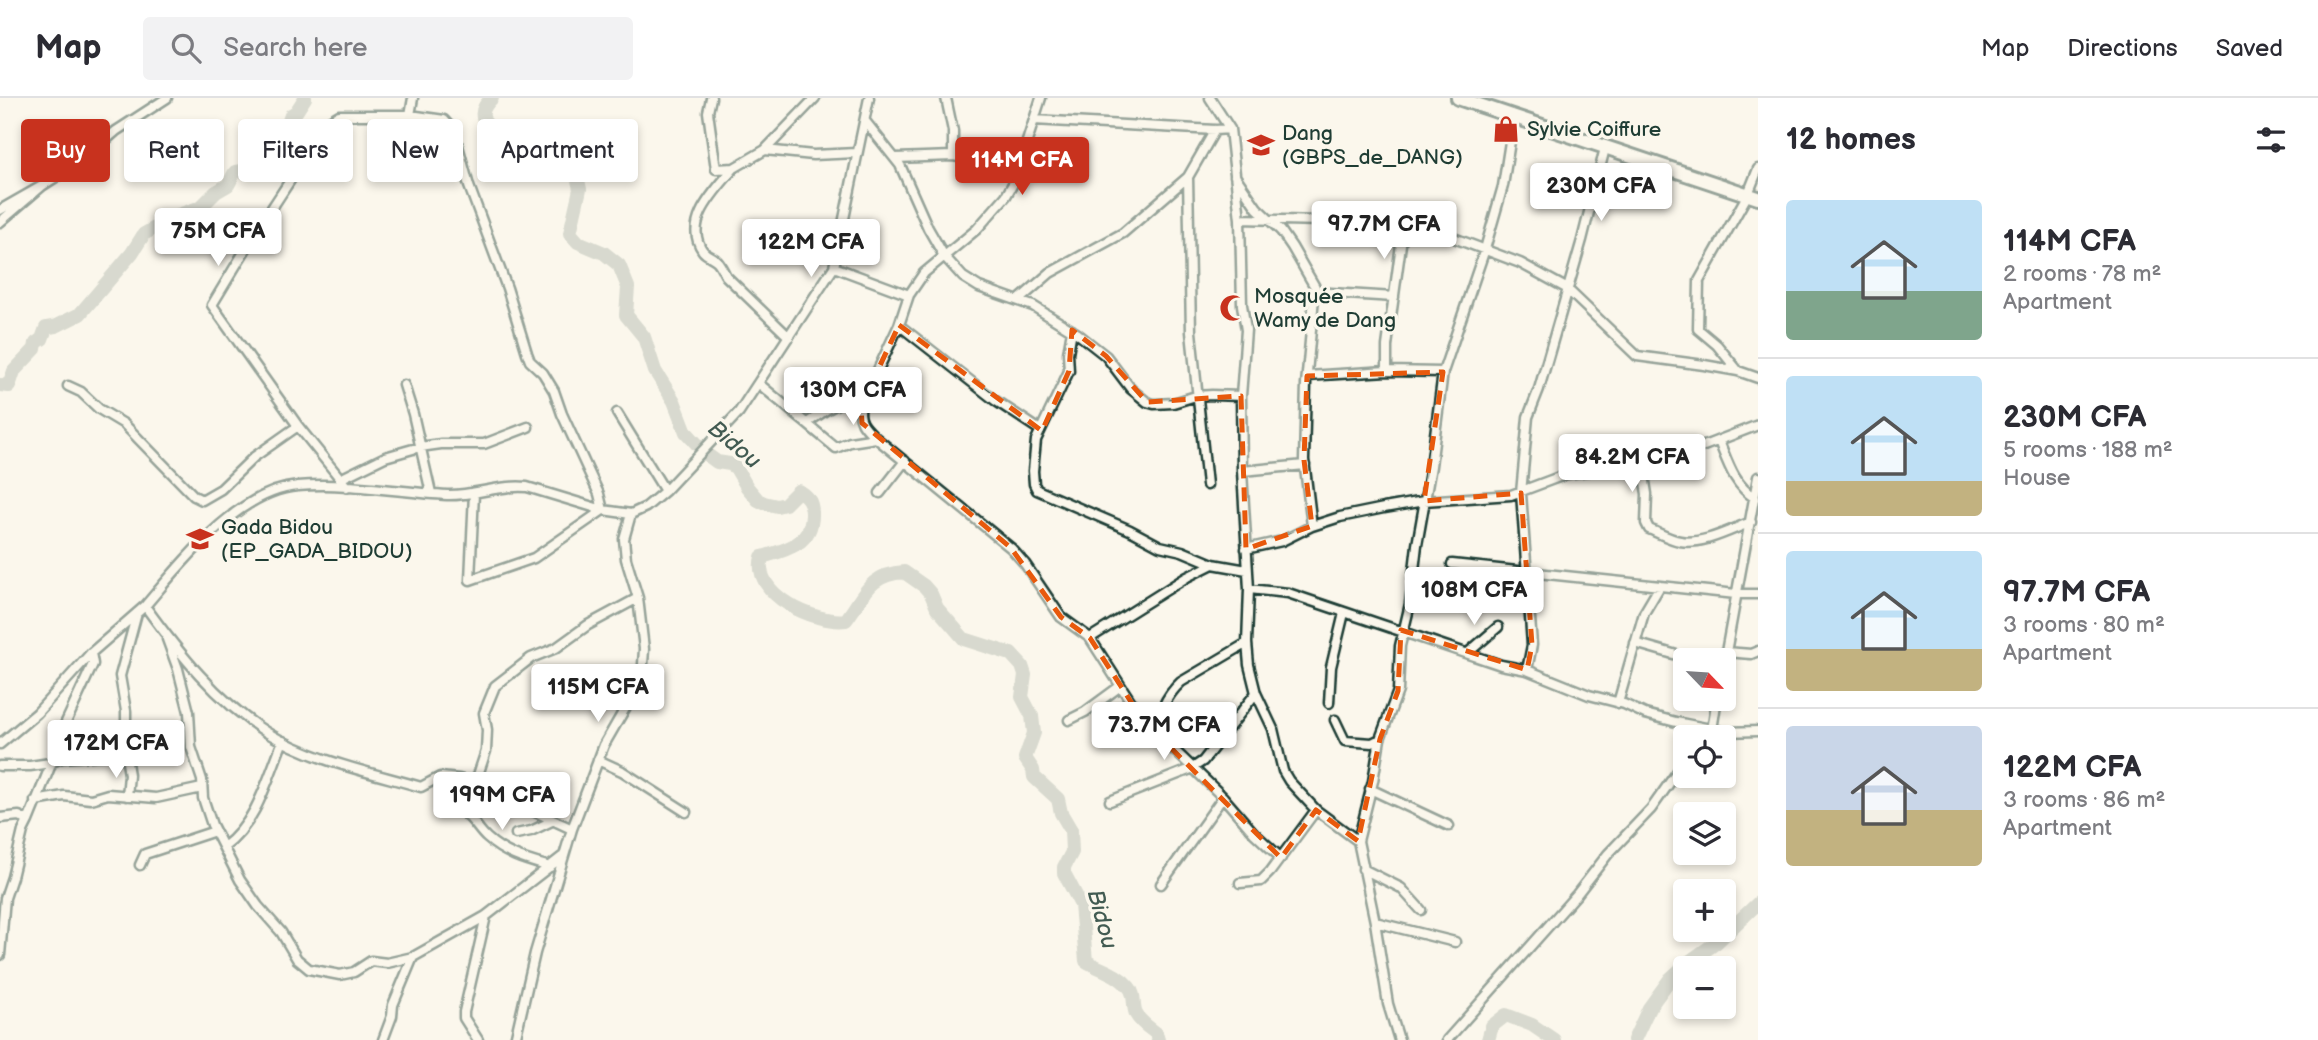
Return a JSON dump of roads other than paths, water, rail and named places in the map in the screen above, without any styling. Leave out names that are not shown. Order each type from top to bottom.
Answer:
[{"type":"highway","points":[[1458,98],[1753,196]]},
{"type":"street","points":[[0,211],[83,159],[116,131],[167,98]]},
{"type":"street","points":[[410,115],[413,98]]},
{"type":"street","points":[[711,98],[708,112],[716,169],[734,168]]},
{"type":"street","points":[[789,337],[726,275],[719,264],[706,255],[700,246],[696,229],[698,216],[734,168],[765,150],[815,98]]},
{"type":"street","points":[[0,744],[37,713],[91,653],[145,606],[203,543],[248,503],[275,492],[297,486],[449,495],[516,486],[603,510],[631,514],[646,507],[665,491],[739,412],[834,267],[869,98]]},
{"type":"street","points":[[946,98],[953,131],[953,156]]},
{"type":"street","points":[[1041,98],[1019,167],[1006,196],[977,229],[924,273],[909,295],[899,325],[861,405],[860,418],[876,438],[1011,548],[1061,617],[1090,638],[1142,719],[1223,797],[1281,858]]},
{"type":"street","points":[[1210,98],[1230,129],[1240,219],[1242,305],[1246,330],[1241,396],[1242,471],[1249,589],[1249,665],[1256,693],[1273,729],[1283,771],[1305,800],[1358,841]]},
{"type":"street","points":[[347,487],[298,426],[212,305],[329,121],[338,115],[410,115],[444,120],[454,131],[469,186],[507,288],[530,361],[543,373],[554,391],[599,494],[603,510]]},
{"type":"street","points":[[1399,1040],[1388,1004],[1358,841],[1380,738],[1398,691],[1403,631],[1410,604],[1443,372],[1485,249],[1503,186],[1514,116]]},
{"type":"street","points":[[1034,120],[1215,131],[1230,129]]},
{"type":"street","points":[[865,121],[895,158],[944,256],[963,277],[979,287],[1019,300],[1072,330],[1107,356],[1130,389],[1154,404],[1173,403],[1196,396],[1241,396]]},
{"type":"street","points":[[1019,300],[1051,273],[1123,233],[1188,177],[1215,131]]},
{"type":"street","points":[[1527,670],[1532,645],[1521,493],[1528,417],[1539,389],[1605,148]]},
{"type":"street","points":[[765,150],[813,155],[857,153]]},
{"type":"street","points":[[895,158],[953,156],[1019,167]]},
{"type":"street","points":[[1738,371],[1717,345],[1698,329],[1698,287],[1699,281],[1753,196],[1758,169]]},
{"type":"street","points":[[1234,175],[1250,199],[1281,231],[1311,277],[1315,292],[1307,376],[1305,465],[1312,526]]},
{"type":"street","points":[[1188,177],[1191,332],[1206,485]]},
{"type":"street","points":[[0,222],[42,186]]},
{"type":"street","points":[[1240,219],[1360,222],[1392,231],[1426,229],[1526,266],[1566,288],[1635,355],[1738,371],[1758,378]]},
{"type":"street","points":[[1387,371],[1387,346],[1403,230]]},
{"type":"street","points":[[834,267],[909,295]]},
{"type":"street","points":[[1315,292],[1394,297]]},
{"type":"street","points":[[899,325],[996,401],[1041,430]]},
{"type":"street","points":[[1072,330],[1068,353],[1069,371],[1036,438],[1034,484],[1037,490],[1130,530],[1160,546],[1182,551],[1213,564],[1247,570]]},
{"type":"street","points":[[1307,376],[1387,371],[1443,372]]},
{"type":"street","points":[[758,383],[836,448],[850,442],[876,438]]},
{"type":"street","points":[[404,385],[431,493]]},
{"type":"street","points":[[68,386],[81,392],[99,409],[124,424],[194,496],[202,500],[220,489],[254,457],[298,426]]},
{"type":"street","points":[[807,423],[869,387]]},
{"type":"street","points":[[617,413],[665,491]]},
{"type":"street","points":[[1246,549],[1282,541],[1312,526],[1340,517],[1424,502],[1521,493],[1560,476],[1678,456],[1758,425]]},
{"type":"street","points":[[340,479],[384,457],[420,447],[489,443],[528,427]]},
{"type":"street","points":[[1719,441],[1736,481],[1755,498]]},
{"type":"street","points":[[880,493],[905,461]]},
{"type":"street","points":[[1642,463],[1648,505],[1646,523],[1649,529],[1682,542],[1709,538],[1751,522]]},
{"type":"street","points":[[1242,471],[1305,465]]},
{"type":"street","points":[[1727,648],[1758,477]]},
{"type":"street","points":[[474,493],[470,580],[534,558],[603,510]]},
{"type":"street","points":[[515,1040],[562,857],[610,733],[642,679],[644,665],[638,598],[626,559],[624,539],[631,514]]},
{"type":"street","points":[[1090,638],[1187,577],[1213,564]]},
{"type":"street","points":[[1452,564],[1736,594],[1758,594]]},
{"type":"street","points":[[1618,703],[1644,612],[1660,586]]},
{"type":"street","points":[[1249,589],[1288,593],[1501,665],[1527,670],[1589,695],[1682,725]]},
{"type":"street","points":[[550,867],[509,855],[485,836],[475,821],[465,815],[464,811],[474,797],[475,784],[488,745],[485,709],[498,682],[531,658],[556,648],[587,625],[638,598]]},
{"type":"street","points":[[145,606],[164,633],[217,694],[239,713],[284,741],[347,766],[421,787],[440,777],[475,784],[572,829]]},
{"type":"street","points":[[127,796],[130,775],[126,747],[126,711],[120,676],[136,613]]},
{"type":"street","points":[[1329,703],[1331,667],[1344,613]]},
{"type":"street","points":[[1469,652],[1498,627]]},
{"type":"street","points":[[164,633],[190,712],[191,747],[202,779],[203,798],[215,831],[250,895],[281,932],[297,959],[309,969],[340,975],[352,973],[371,961],[387,963],[413,957],[486,916],[562,857]]},
{"type":"street","points":[[1157,735],[1160,712],[1173,689],[1247,643]]},
{"type":"street","points":[[1635,643],[1673,654]]},
{"type":"street","points":[[1736,653],[1751,654],[1758,651]]},
{"type":"street","points":[[0,956],[5,898],[23,831],[61,733],[93,664],[91,653]]},
{"type":"street","points":[[1069,720],[1119,687]]},
{"type":"street","points":[[1110,802],[1191,769],[1203,761],[1256,693]]},
{"type":"street","points":[[1335,720],[1345,741],[1373,743],[1380,738]]},
{"type":"street","points":[[1736,732],[1758,731]]},
{"type":"street","points":[[0,766],[50,763],[62,758],[116,754],[139,742],[173,740]]},
{"type":"street","points":[[224,847],[236,838],[249,821],[284,741]]},
{"type":"street","points":[[598,760],[622,771],[686,812]]},
{"type":"street","points":[[1447,1040],[1577,894],[1616,845],[1651,809],[1673,778]]},
{"type":"street","points":[[35,801],[64,796],[91,799],[108,793],[156,798],[202,788]]},
{"type":"street","points":[[1370,789],[1449,826]]},
{"type":"street","points":[[1161,884],[1223,797]]},
{"type":"street","points":[[1240,883],[1261,881],[1316,810]]},
{"type":"street","points":[[0,818],[19,816],[28,821]]},
{"type":"street","points":[[516,834],[531,831],[552,821]]},
{"type":"street","points":[[140,865],[145,854],[215,831]]},
{"type":"street","points":[[1363,869],[1401,888],[1421,909]]},
{"type":"street","points":[[478,1040],[464,1018],[464,1012],[468,988],[480,953],[486,916]]},
{"type":"street","points":[[1375,922],[1455,942]]},
{"type":"street","points":[[383,1040],[393,1005],[413,957]]},
{"type":"waterway","points":[[0,385],[9,386],[14,371],[35,349],[46,328],[80,314],[132,253],[144,234],[178,215],[201,207],[216,192],[228,185],[235,172],[242,171],[275,151],[284,136],[291,115],[305,98]]},
{"type":"waterway","name":"Bidou","points":[[492,98],[486,104],[483,117],[498,137],[530,158],[564,167],[577,176],[580,189],[570,233],[578,242],[604,253],[619,265],[628,287],[626,315],[644,337],[655,371],[674,401],[686,432],[717,462],[736,468],[758,500],[777,506],[785,504],[798,491],[809,500],[812,509],[811,524],[803,539],[789,548],[762,557],[761,571],[766,583],[776,595],[803,612],[833,620],[846,620],[875,582],[882,577],[904,572],[924,586],[937,608],[964,639],[1011,654],[1022,666],[1025,675],[1022,697],[1032,716],[1034,733],[1025,758],[1034,777],[1058,799],[1061,813],[1071,830],[1072,852],[1064,867],[1064,873],[1081,905],[1086,961],[1114,975],[1129,987],[1136,1014],[1156,1033],[1158,1040]]},
{"type":"waterway","points":[[1634,1040],[1649,1008],[1670,979],[1717,942],[1758,903]]},
{"type":"waterway","name":"Bidou","points":[[1488,1040],[1492,1026],[1506,1015],[1532,1025],[1554,1040]]},
{"type":"place","name":"Sylvie Coiffure","points":[[1506,129]]},
{"type":"place","name":"Dang (GBPS_de_DANG)","points":[[1261,145]]},
{"type":"place","name":"Mosquée Wamy de Dang","points":[[1233,308]]},
{"type":"place","name":"Gada Bidou (EP_GADA_BIDOU)","points":[[200,539]]}]
